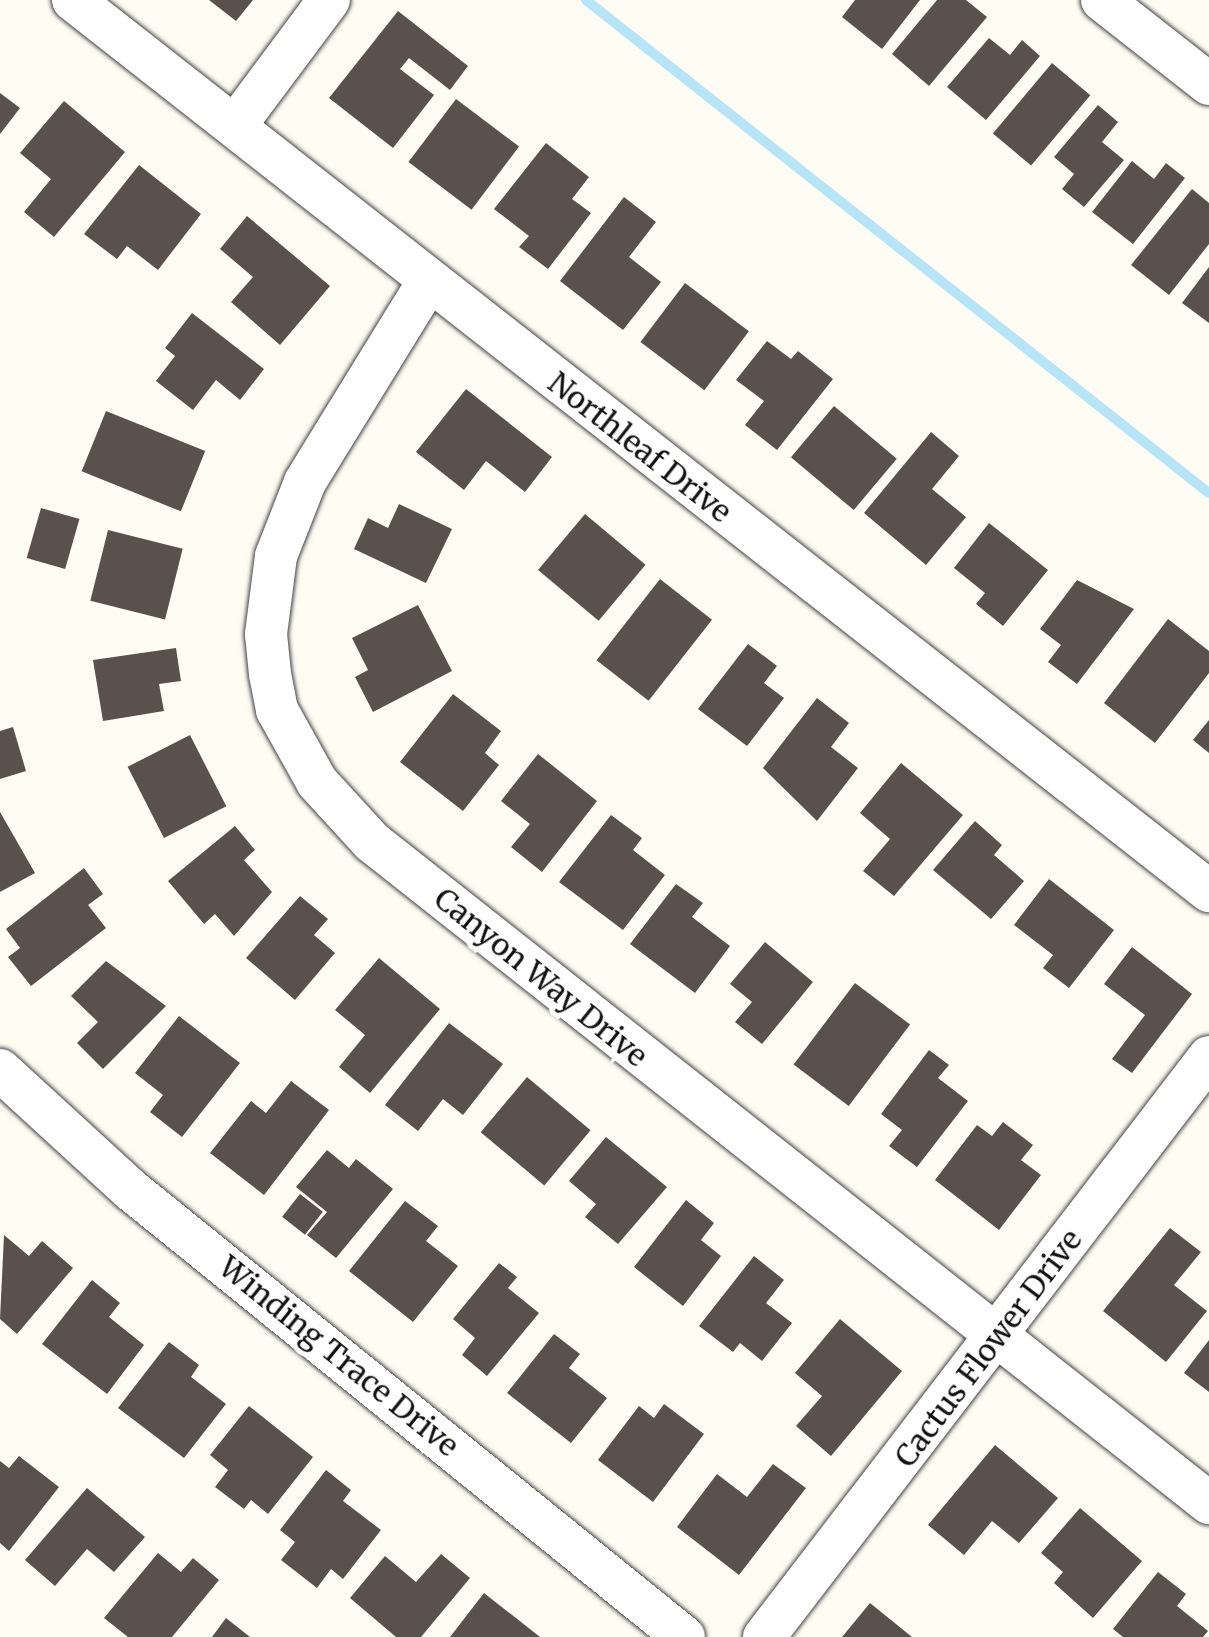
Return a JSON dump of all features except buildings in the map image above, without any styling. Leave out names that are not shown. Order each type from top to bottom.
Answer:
[{"type":"street","name":"Northleaf Drive","points":[[73,0],[1209,891]]},
{"type":"street","points":[[235,126],[329,0]]},
{"type":"street","points":[[1102,0],[1209,84]]},
{"type":"street","name":"Canyon Way Drive","points":[[428,282],[288,518],[266,634],[277,710],[318,782],[372,842],[994,1341],[1209,1504]]},
{"type":"street","name":"Cactus Flower Drive","points":[[764,1637],[1209,1057]]},
{"type":"street","name":"Winding Trace Drive","points":[[0,1070],[131,1190],[684,1637]]},
{"type":"waterway","points":[[586,0],[1209,493]]}]
